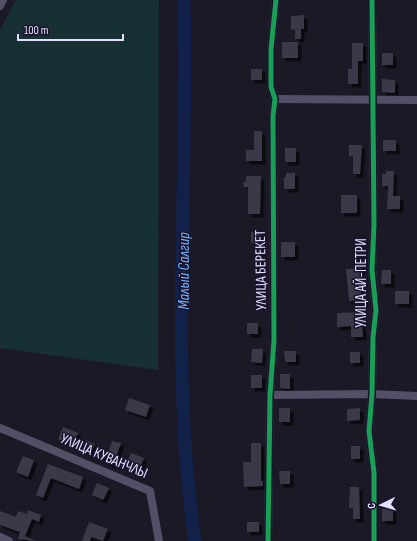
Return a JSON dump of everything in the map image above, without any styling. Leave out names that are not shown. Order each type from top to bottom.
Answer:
[{"type":"street","points":[[0,6],[3,0]]},
{"type":"street","name":"УЛИЦА БЕРЕКЕТ","points":[[268,541],[270,395],[274,340],[273,116],[275,99],[271,87],[271,49],[276,0]]},
{"type":"street","name":"УЛИЦА АЙ-ПЕТРИ","points":[[372,0],[374,225],[372,270],[376,310],[373,337],[372,394],[369,431],[374,473],[374,541]]},
{"type":"street","points":[[275,99],[417,100]]},
{"type":"street","points":[[270,395],[372,394],[417,396]]},
{"type":"street","name":"УЛИЦА КУВАНЧЛЫ","points":[[0,428],[150,491],[159,541]]},
{"type":"street","points":[[0,537],[9,541]]},
{"type":"green space","points":[[16,0],[159,0],[158,370],[0,348],[0,30]]},
{"type":"building","points":[[304,15],[304,29],[301,29],[301,39],[295,39],[295,29],[291,30],[291,16]]},
{"type":"building","points":[[282,42],[298,42],[298,58],[282,58]]},
{"type":"building","points":[[352,43],[363,43],[363,61],[358,61],[358,84],[348,84],[348,69],[352,69]]},
{"type":"building","points":[[382,53],[393,53],[393,65],[382,65]]},
{"type":"building","points":[[251,69],[262,69],[262,80],[251,80]]},
{"type":"building","points":[[382,79],[395,80],[395,93],[382,92]]},
{"type":"building","points":[[254,131],[262,131],[262,161],[246,161],[246,150],[254,150]]},
{"type":"building","points":[[383,140],[396,140],[396,151],[383,151]]},
{"type":"building","points":[[349,145],[362,145],[360,174],[353,174],[353,156],[349,156]]},
{"type":"building","points":[[285,148],[296,148],[296,162],[285,162]]},
{"type":"building","points":[[386,171],[394,171],[393,196],[400,196],[400,209],[387,209],[388,186],[382,186],[382,174],[386,174]]},
{"type":"building","points":[[286,173],[295,173],[295,189],[284,189],[284,177],[286,177]]},
{"type":"building","points":[[246,176],[261,176],[260,214],[248,214],[248,187],[244,187],[243,182],[246,182]]},
{"type":"building","points":[[341,195],[357,195],[357,213],[341,213]]},
{"type":"building","points":[[251,232],[261,232],[261,243],[251,243]]},
{"type":"building","points":[[281,242],[295,242],[295,257],[281,257]]},
{"type":"building","points":[[361,268],[361,300],[349,301],[346,269]]},
{"type":"building","points":[[382,270],[391,270],[391,284],[381,284]]},
{"type":"building","points":[[395,291],[409,291],[409,304],[395,304]]},
{"type":"building","points":[[361,312],[363,337],[351,337],[351,326],[337,327],[337,313]]},
{"type":"building","points":[[247,323],[258,323],[258,334],[247,334]]},
{"type":"building","points":[[252,349],[263,349],[262,363],[251,362]]},
{"type":"building","points":[[284,351],[296,351],[296,362],[285,362]]},
{"type":"building","points":[[350,352],[360,352],[360,363],[350,363]]},
{"type":"building","points":[[280,374],[290,374],[290,389],[280,388]]},
{"type":"building","points":[[251,375],[262,375],[262,388],[251,388]]},
{"type":"building","points":[[129,398],[150,405],[146,417],[125,410]]},
{"type":"building","points":[[279,408],[290,408],[290,422],[279,422]]},
{"type":"building","points":[[360,408],[360,420],[347,421],[347,409]]},
{"type":"building","points":[[63,427],[78,433],[73,445],[58,439]]},
{"type":"building","points":[[86,440],[95,444],[91,453],[82,450]]},
{"type":"building","points":[[112,441],[121,443],[113,465],[105,462]]},
{"type":"building","points":[[251,443],[261,443],[261,481],[263,481],[263,486],[244,487],[243,462],[251,462]]},
{"type":"building","points":[[351,446],[360,446],[360,459],[351,459]]},
{"type":"building","points":[[131,453],[144,458],[138,472],[125,467]]},
{"type":"building","points":[[23,456],[34,460],[28,477],[16,472]]},
{"type":"building","points":[[48,464],[83,477],[79,489],[51,478],[43,498],[36,495]]},
{"type":"building","points":[[279,471],[290,471],[290,484],[280,484]]},
{"type":"building","points":[[97,483],[109,488],[103,500],[92,495]]},
{"type":"building","points":[[350,487],[359,487],[360,519],[353,519],[353,508],[349,508]]},
{"type":"building","points":[[382,509],[393,509],[393,521],[382,521]]},
{"type":"building","points":[[28,510],[41,515],[39,522],[32,519],[25,536],[36,541],[18,539],[20,532],[0,525],[0,511],[16,517],[18,511],[27,514]]},
{"type":"building","points":[[89,522],[108,529],[103,541],[91,537],[90,541],[82,541]]},
{"type":"building","points":[[247,522],[259,522],[259,532],[247,532]]},
{"type":"waterway","name":"Малый Салгир","points":[[184,0],[185,68],[181,339],[187,474],[195,541]]},
{"type":"cycle path","points":[[268,541],[270,395],[274,340],[273,116],[275,99],[271,87],[271,49],[276,0]]},
{"type":"cycle path","points":[[372,0],[374,225],[372,270],[376,310],[373,337],[372,394],[369,431],[374,473],[374,541]]}]
